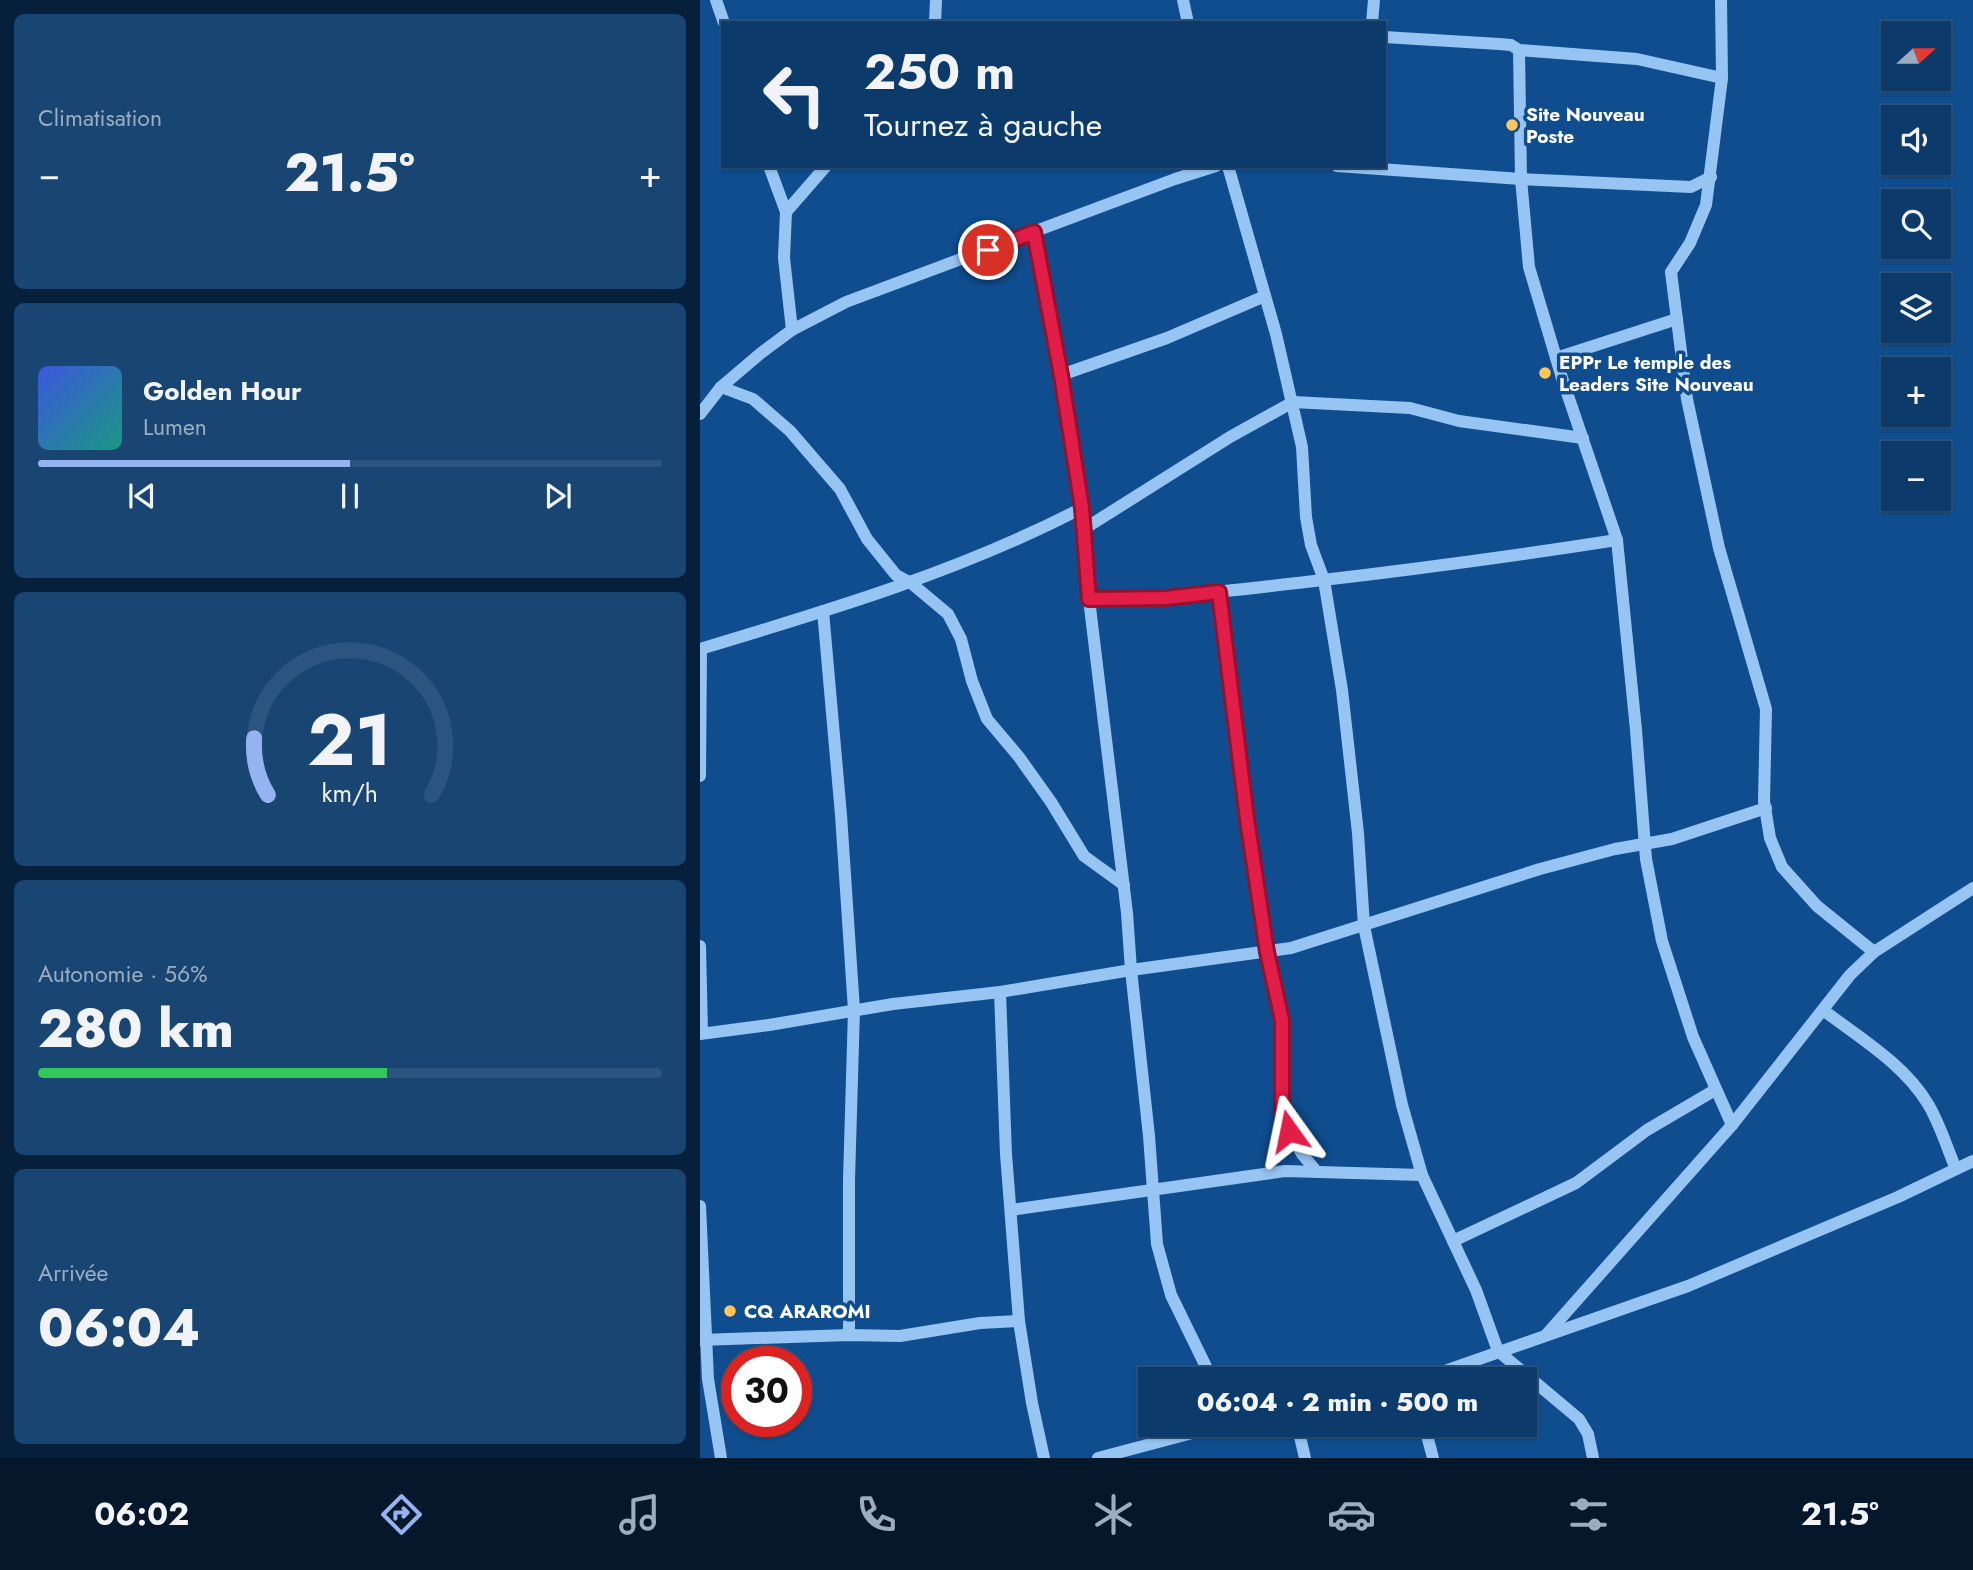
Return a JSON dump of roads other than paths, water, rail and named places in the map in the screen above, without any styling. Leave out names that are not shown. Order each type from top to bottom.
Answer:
[{"type":"street","points":[[716,0],[723,21]]},
{"type":"street","points":[[934,21],[936,0]]},
{"type":"street","points":[[1183,0],[1188,21]]},
{"type":"street","points":[[1372,21],[1374,0]]},
{"type":"street","points":[[1721,0],[1722,78],[1706,205],[1690,243],[1671,272],[1687,399],[1719,548],[1766,709],[1766,808],[1770,838],[1782,867],[1818,906],[1874,952]]},
{"type":"street","points":[[1386,37],[1511,45],[1519,50],[1637,60],[1722,78]]},
{"type":"street","points":[[1519,50],[1521,179],[1529,267],[1556,358],[1618,540],[1644,844],[1662,941],[1693,1037],[1732,1125]]},
{"type":"street","points":[[770,168],[786,212],[784,257],[792,330]]},
{"type":"street","points":[[786,212],[825,168]]},
{"type":"street","points":[[702,407],[721,387],[792,330],[846,302],[1210,168]]},
{"type":"street","points":[[1229,168],[1293,402],[1302,447],[1309,531],[1324,580],[1342,690],[1358,832],[1364,926],[1402,1105],[1422,1175],[1476,1290],[1498,1351],[1579,1419],[1588,1434],[1593,1458]]},
{"type":"street","points":[[1365,168],[1691,187],[1711,177]]},
{"type":"street","points":[[1034,232],[1082,508],[1089,599],[1124,885],[1157,1244],[1171,1295],[1206,1367]]},
{"type":"street","points":[[1061,375],[1167,338],[1265,296]]},
{"type":"street","points":[[1556,358],[1677,319]]},
{"type":"street","points":[[721,387],[753,399],[790,431],[840,489],[867,539],[896,575],[911,583],[948,614],[961,639],[972,681],[987,719],[1019,757],[1084,856],[1124,885]]},
{"type":"street","points":[[1084,529],[1230,437],[1293,402],[1410,408],[1460,421],[1583,438]]},
{"type":"street","points":[[700,776],[701,649],[911,583],[983,555],[1082,508]]},
{"type":"street","points":[[1089,599],[1166,598],[1457,565],[1618,540]]},
{"type":"street","points":[[1219,592],[1247,819],[1267,952],[1282,1020],[1282,1109],[1289,1131],[1302,1154],[1317,1172]]},
{"type":"street","points":[[822,611],[841,815],[855,1010],[849,1180],[849,1335]]},
{"type":"street","points":[[700,946],[701,1034],[1291,948],[1540,869],[1615,849],[1672,839],[1766,808]]},
{"type":"street","points":[[1546,1335],[1732,1125],[1850,975],[1874,952],[1973,888]]},
{"type":"street","points":[[1000,992],[1006,1154],[1018,1321],[1044,1458]]},
{"type":"street","points":[[1823,1010],[1909,1079],[1928,1105],[1956,1169]]},
{"type":"street","points":[[1453,1241],[1576,1183],[1647,1130],[1715,1090]]},
{"type":"street","points":[[1455,1367],[1688,1286],[1898,1197],[1973,1161]]},
{"type":"street","points":[[1011,1210],[1285,1171],[1422,1175]]},
{"type":"street","points":[[700,1206],[703,1340],[721,1458]]},
{"type":"street","points":[[703,1340],[900,1336],[980,1323],[1018,1321]]},
{"type":"street","points":[[1098,1458],[1177,1437]]},
{"type":"street","points":[[1300,1437],[1305,1458]]},
{"type":"street","points":[[1427,1437],[1433,1458]]},
{"type":"place","name":"Site Nouveau Poste","points":[[1512,125]]},
{"type":"place","name":"EPPr Le temple des Leaders Site Nouveau","points":[[1545,373]]},
{"type":"place","name":"CQ ARAROMI","points":[[730,1311]]}]
